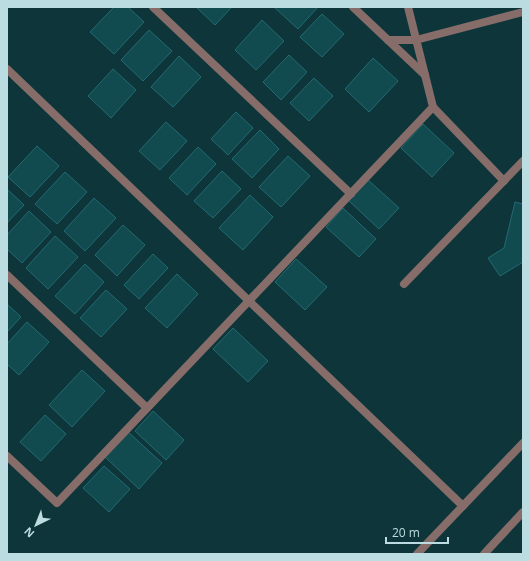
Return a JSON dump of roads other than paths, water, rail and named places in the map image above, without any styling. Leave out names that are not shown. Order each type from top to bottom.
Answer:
[{"type":"street","points":[[153,7],[351,194]]},
{"type":"street","points":[[353,7],[425,75]]},
{"type":"street","points":[[408,7],[433,107],[504,181]]},
{"type":"street","points":[[388,40],[416,40],[523,12]]},
{"type":"street","points":[[7,69],[462,506]]},
{"type":"street","points":[[7,456],[57,503],[433,107]]},
{"type":"street","points":[[404,284],[523,161]]},
{"type":"street","points":[[7,275],[147,408]]},
{"type":"street","points":[[417,554],[523,443]]},
{"type":"street","points":[[484,554],[523,512]]}]
